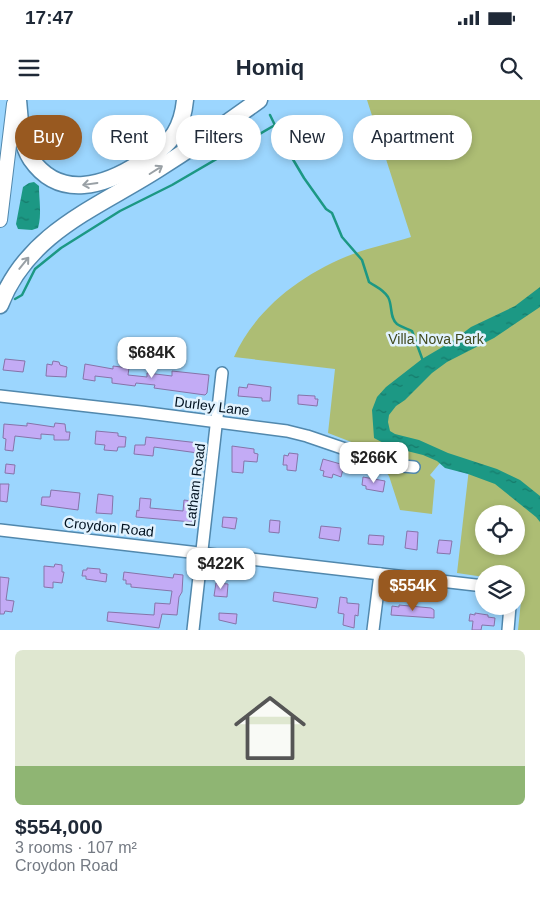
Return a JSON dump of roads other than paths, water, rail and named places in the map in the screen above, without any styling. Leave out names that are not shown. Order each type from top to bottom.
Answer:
[{"type":"highway","points":[[16,100],[23,140],[32,160],[51,177],[77,186],[105,181],[152,155],[170,140],[175,132],[183,114],[185,100]]},
{"type":"highway","points":[[0,305],[14,276],[35,250],[50,236],[158,169],[259,100]]},
{"type":"main road","points":[[0,220],[16,100]]},
{"type":"street","name":"Latham Road","points":[[193,630],[222,373]]},
{"type":"street","name":"Durley Lane","points":[[0,396],[218,421],[287,431],[392,465],[414,467]]},
{"type":"street","name":"Croydon Road","points":[[0,530],[475,585]]},
{"type":"street","points":[[373,630],[380,574]]},
{"type":"street","points":[[508,630],[509,615]]},
{"type":"water","points":[[34,182],[39,186],[40,213],[38,228],[32,230],[18,229],[16,224],[23,187]]},
{"type":"water","points":[[540,287],[540,307],[494,338],[447,362],[432,373],[405,400],[396,406],[389,415],[388,422],[390,431],[395,434],[419,440],[448,453],[497,469],[520,480],[540,496],[540,522],[525,508],[525,505],[521,505],[495,484],[445,468],[437,461],[423,455],[391,447],[374,438],[372,410],[377,397],[386,387],[422,359],[451,342],[471,327],[515,306]]},
{"type":"waterway","points":[[270,115],[285,146],[304,178],[326,209],[332,213],[342,237],[362,260],[369,282],[386,294],[395,321],[412,331],[423,361]]},
{"type":"waterway","points":[[15,299],[22,295],[35,269],[61,248],[120,211],[172,185],[271,127]]},
{"type":"park label","name":"Villa Nova Park","points":[[436,339]]}]
